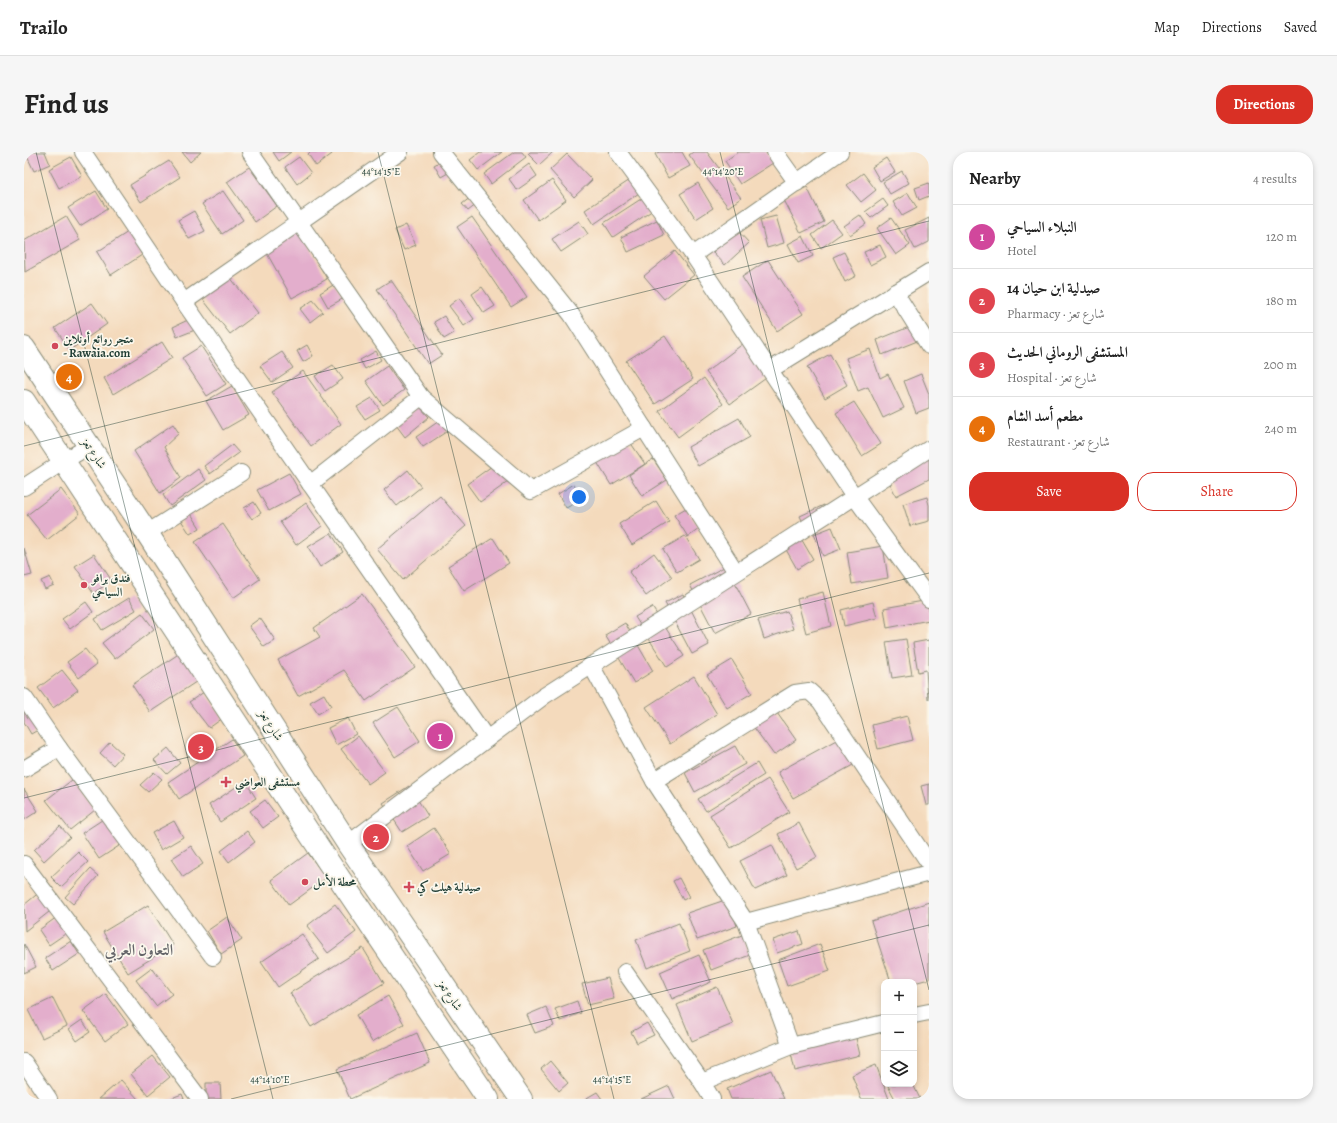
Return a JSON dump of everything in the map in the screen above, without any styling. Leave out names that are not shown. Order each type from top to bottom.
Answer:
[{"type":"highway","name":"شارع تعز","points":[[24,348],[147,533],[348,844],[521,1099]]},
{"type":"highway","points":[[24,401],[322,854],[488,1099]]},
{"type":"street","points":[[83,152],[184,302],[487,739]]},
{"type":"street","points":[[250,152],[421,397],[530,491],[644,428]]},
{"type":"street","points":[[184,302],[400,152]]},
{"type":"street","points":[[441,152],[571,314],[736,572]]},
{"type":"street","points":[[618,152],[693,255],[854,496],[929,599]]},
{"type":"street","points":[[775,152],[797,183]]},
{"type":"street","points":[[693,255],[840,152]]},
{"type":"street","points":[[770,370],[929,272]]},
{"type":"street","points":[[895,292],[929,346]]},
{"type":"street","points":[[310,484],[421,397]]},
{"type":"street","points":[[24,487],[89,446]]},
{"type":"street","points":[[348,844],[544,696],[929,449]]},
{"type":"street","points":[[147,533],[241,473]]},
{"type":"street","points":[[592,664],[654,781],[746,922],[791,1046]]},
{"type":"street","points":[[654,781],[795,693],[810,691],[820,701],[929,863]]},
{"type":"street","points":[[24,696],[59,748],[213,957]]},
{"type":"street","points":[[24,769],[59,748]]},
{"type":"street","points":[[24,864],[200,1099]]},
{"type":"street","points":[[746,922],[929,873]]},
{"type":"street","points":[[625,972],[702,1082],[712,1099]]},
{"type":"street","points":[[917,1015],[929,1012]]},
{"type":"street","points":[[702,1082],[791,1046],[881,1024]]},
{"type":"street","points":[[24,1062],[50,1099]]},
{"type":"building","points":[[25,152],[45,152],[50,164],[34,171]]},
{"type":"building","points":[[182,152],[201,152],[190,162]]},
{"type":"building","points":[[273,152],[291,152],[279,161]]},
{"type":"building","points":[[310,152],[331,152],[332,154],[316,166],[308,154]]},
{"type":"building","points":[[480,152],[502,152],[478,170],[470,160]]},
{"type":"building","points":[[514,152],[522,152],[526,157],[491,184],[484,174]]},
{"type":"building","points":[[530,152],[553,152],[539,165],[528,154]]},
{"type":"building","points":[[659,152],[682,152],[690,166],[668,178],[655,154]]},
{"type":"building","points":[[693,152],[707,152],[741,198],[728,207],[689,155]]},
{"type":"building","points":[[738,152],[766,152],[773,163],[740,184],[725,161]]},
{"type":"building","points":[[567,154],[592,180],[574,197],[550,170]]},
{"type":"building","points":[[71,157],[82,176],[59,188],[49,169]]},
{"type":"building","points":[[299,157],[311,173],[297,184],[285,167]]},
{"type":"building","points":[[886,158],[895,172],[880,181],[872,167]]},
{"type":"building","points":[[169,161],[180,177],[141,202],[130,185]]},
{"type":"building","points":[[441,161],[448,173],[441,177],[434,165]]},
{"type":"building","points":[[529,164],[537,176],[517,190],[509,179]]},
{"type":"building","points":[[249,167],[277,206],[255,222],[227,182]]},
{"type":"building","points":[[902,171],[909,183],[890,194],[883,182]]},
{"type":"building","points":[[863,173],[876,190],[861,202],[847,185]]},
{"type":"building","points":[[633,178],[642,191],[594,224],[585,210]]},
{"type":"building","points":[[552,180],[566,200],[538,220],[524,200]]},
{"type":"building","points":[[698,183],[713,208],[696,219],[680,194]]},
{"type":"building","points":[[929,183],[929,196],[919,200],[915,188]]},
{"type":"building","points":[[807,187],[824,222],[801,233],[783,198]]},
{"type":"building","points":[[96,191],[107,209],[80,226],[68,208]]},
{"type":"building","points":[[223,191],[243,220],[222,234],[202,204]]},
{"type":"building","points":[[908,193],[917,208],[902,216],[893,202]]},
{"type":"building","points":[[471,197],[477,204],[468,211],[462,204]]},
{"type":"building","points":[[644,197],[653,210],[613,237],[604,223]]},
{"type":"building","points":[[883,199],[888,206],[871,218],[865,212]]},
{"type":"building","points":[[194,211],[205,231],[189,239],[178,220]]},
{"type":"building","points":[[860,215],[866,224],[850,235],[844,226]]},
{"type":"building","points":[[66,216],[80,240],[25,272],[24,241]]},
{"type":"building","points":[[776,216],[784,243],[767,248],[760,220]]},
{"type":"building","points":[[472,217],[527,297],[511,307],[457,227]]},
{"type":"building","points":[[891,218],[910,245],[896,255],[877,228]]},
{"type":"building","points":[[929,218],[929,242],[915,249],[905,230]]},
{"type":"building","points":[[657,220],[664,235],[628,252],[621,237]]},
{"type":"building","points":[[832,220],[842,233],[821,248],[812,235]]},
{"type":"building","points":[[579,221],[588,234],[561,252],[552,239]]},
{"type":"building","points":[[295,222],[327,279],[292,298],[260,241]]},
{"type":"building","points":[[406,225],[416,245],[404,250],[395,230]]},
{"type":"building","points":[[737,230],[749,243],[725,265],[713,252]]},
{"type":"building","points":[[128,232],[142,255],[111,275],[97,252]]},
{"type":"building","points":[[803,236],[813,256],[798,263],[788,244]]},
{"type":"building","points":[[880,245],[886,257],[870,265],[864,252]]},
{"type":"building","points":[[675,251],[694,275],[664,299],[644,276]]},
{"type":"building","points":[[844,252],[856,276],[845,282],[833,257]]},
{"type":"building","points":[[768,260],[803,314],[777,331],[742,277]]},
{"type":"building","points":[[226,272],[258,313],[230,334],[198,293]]},
{"type":"building","points":[[391,280],[442,355],[428,364],[377,289]]},
{"type":"building","points":[[335,284],[344,298],[328,307],[320,293]]},
{"type":"building","points":[[482,287],[495,306],[484,313],[472,294]]},
{"type":"building","points":[[459,298],[474,319],[464,326],[449,306]]},
{"type":"building","points":[[313,300],[323,312],[310,322],[300,309]]},
{"type":"building","points":[[92,303],[107,324],[70,350],[55,328]]},
{"type":"building","points":[[444,316],[454,333],[444,339],[434,322]]},
{"type":"building","points":[[190,319],[195,330],[177,337],[173,327]]},
{"type":"building","points":[[914,325],[920,340],[882,355],[877,340]]},
{"type":"building","points":[[665,336],[693,379],[655,404],[626,361]]},
{"type":"building","points":[[162,342],[172,358],[113,394],[104,378]]},
{"type":"building","points":[[744,343],[769,376],[730,404],[706,372]]},
{"type":"building","points":[[307,345],[313,356],[303,362],[297,351]]},
{"type":"building","points":[[201,346],[226,384],[207,396],[182,358]]},
{"type":"building","points":[[870,349],[880,378],[888,374],[904,408],[883,418],[868,387],[858,391],[846,358]]},
{"type":"building","points":[[376,351],[381,360],[365,369],[360,360]]},
{"type":"building","points":[[282,352],[293,368],[272,382],[260,366]]},
{"type":"building","points":[[830,354],[847,385],[825,398],[807,367]]},
{"type":"building","points":[[333,365],[343,379],[325,391],[315,376]]},
{"type":"building","points":[[387,366],[404,390],[383,405],[366,381]]},
{"type":"building","points":[[303,371],[341,424],[311,446],[272,392]]},
{"type":"building","points":[[921,374],[929,394],[929,408],[916,413],[904,381]]},
{"type":"building","points":[[704,378],[723,404],[678,437],[659,411]]},
{"type":"building","points":[[232,386],[249,415],[223,430],[206,401]]},
{"type":"building","points":[[372,398],[380,410],[365,419],[357,407]]},
{"type":"building","points":[[854,402],[881,444],[862,456],[836,413]]},
{"type":"building","points":[[419,406],[429,417],[405,437],[396,425]]},
{"type":"building","points":[[739,418],[750,437],[698,466],[688,447]]},
{"type":"building","points":[[442,419],[449,430],[423,447],[416,437]]},
{"type":"building","points":[[173,424],[179,433],[164,447],[181,478],[160,493],[134,451]]},
{"type":"building","points":[[628,439],[645,464],[611,485],[595,459]]},
{"type":"building","points":[[232,445],[239,453],[210,474],[204,466]]},
{"type":"building","points":[[929,452],[929,479],[896,496],[885,473]]},
{"type":"building","points":[[653,459],[667,480],[642,496],[629,475]]},
{"type":"building","points":[[499,461],[512,479],[480,502],[467,484]]},
{"type":"building","points":[[198,469],[206,480],[170,506],[163,495]]},
{"type":"building","points":[[408,470],[421,487],[397,506],[384,490]]},
{"type":"building","points":[[289,473],[301,494],[269,511],[257,490]]},
{"type":"building","points":[[574,484],[583,499],[566,508],[558,494]]},
{"type":"building","points":[[61,489],[80,514],[47,540],[27,515]]},
{"type":"building","points":[[440,496],[466,526],[403,580],[377,549]]},
{"type":"building","points":[[927,497],[929,505],[929,521],[910,526],[903,504]]},
{"type":"building","points":[[656,501],[669,522],[632,545],[619,524]]},
{"type":"building","points":[[254,502],[261,513],[252,519],[244,508]]},
{"type":"building","points":[[306,503],[322,526],[296,545],[280,522]]},
{"type":"building","points":[[185,504],[200,528],[190,534],[175,511]]},
{"type":"building","points":[[824,505],[831,521],[807,531],[800,516]]},
{"type":"building","points":[[686,508],[699,529],[688,537],[674,515]]},
{"type":"building","points":[[223,524],[260,579],[233,598],[195,542]]},
{"type":"building","points":[[832,527],[841,549],[823,556],[814,534]]},
{"type":"building","points":[[796,530],[813,559],[797,569],[780,539]]},
{"type":"building","points":[[331,533],[343,552],[320,567],[308,547]]},
{"type":"building","points":[[685,536],[699,559],[677,572],[663,549]]},
{"type":"building","points":[[493,538],[509,563],[464,591],[448,566]]},
{"type":"building","points":[[883,546],[888,578],[852,584],[847,552]]},
{"type":"building","points":[[24,548],[32,575],[24,577]]},
{"type":"building","points":[[654,553],[672,577],[646,596],[629,572]]},
{"type":"building","points":[[94,554],[112,581],[93,593],[75,566]]},
{"type":"building","points":[[726,566],[751,614],[715,633],[690,585]]},
{"type":"building","points":[[50,577],[54,585],[45,589],[41,581]]},
{"type":"building","points":[[823,592],[831,626],[806,633],[797,599]]},
{"type":"building","points":[[362,594],[415,667],[366,701],[344,670],[298,696],[278,660],[320,637],[314,628]]},
{"type":"building","points":[[683,594],[709,645],[692,654],[665,603]]},
{"type":"building","points":[[129,598],[136,610],[102,630],[95,619]]},
{"type":"building","points":[[929,600],[929,620],[887,628],[884,608]]},
{"type":"building","points":[[86,602],[93,612],[70,629],[62,619]]},
{"type":"building","points":[[873,602],[877,618],[844,626],[841,610]]},
{"type":"building","points":[[652,607],[684,656],[667,667],[635,617]]},
{"type":"building","points":[[787,611],[793,629],[764,639],[758,620]]},
{"type":"building","points":[[142,613],[154,629],[115,659],[102,643]]},
{"type":"building","points":[[260,618],[275,640],[264,647],[249,626]]},
{"type":"building","points":[[625,623],[653,671],[634,683],[605,635]]},
{"type":"building","points":[[906,639],[912,675],[892,678],[886,642]]},
{"type":"building","points":[[929,640],[928,699],[926,670],[918,672],[913,643]]},
{"type":"building","points":[[85,649],[97,664],[79,678],[67,662]]},
{"type":"building","points":[[183,651],[202,678],[150,712],[132,685]]},
{"type":"building","points":[[732,660],[752,693],[727,708],[707,675]]},
{"type":"building","points":[[62,670],[78,690],[53,708],[38,688]]},
{"type":"building","points":[[694,676],[717,714],[670,744],[646,707]]},
{"type":"building","points":[[204,692],[223,718],[209,728],[189,702]]},
{"type":"building","points":[[324,694],[331,706],[318,714],[310,702]]},
{"type":"building","points":[[24,698],[41,728],[31,734],[24,722]]},
{"type":"building","points":[[770,703],[796,740],[774,755],[747,718]]},
{"type":"building","points":[[398,707],[420,741],[395,757],[373,723]]},
{"type":"building","points":[[907,716],[913,740],[878,749],[872,725]]},
{"type":"building","points":[[348,718],[356,734],[336,745],[328,728]]},
{"type":"building","points":[[358,736],[385,772],[368,784],[341,749]]},
{"type":"building","points":[[232,739],[243,756],[179,799],[168,782]]},
{"type":"building","points":[[838,739],[853,765],[793,798],[778,772]]},
{"type":"building","points":[[110,742],[123,754],[113,765],[100,753]]},
{"type":"building","points":[[735,746],[745,764],[695,792],[685,773]]},
{"type":"building","points":[[168,748],[180,763],[167,774],[154,760]]},
{"type":"building","points":[[757,763],[764,775],[706,811],[698,799]]},
{"type":"building","points":[[154,772],[162,779],[148,792],[140,785]]},
{"type":"building","points":[[768,779],[789,812],[731,848],[710,815]]},
{"type":"building","points":[[72,780],[95,810],[70,830],[46,800]]},
{"type":"building","points":[[245,781],[256,798],[220,822],[209,805]]},
{"type":"building","points":[[929,784],[929,805],[926,805],[921,786]]},
{"type":"building","points":[[409,786],[428,816],[402,832],[383,803]]},
{"type":"building","points":[[24,789],[38,811],[24,820]]},
{"type":"building","points":[[265,800],[278,817],[263,828],[250,811]]},
{"type":"building","points":[[108,816],[125,842],[99,859],[82,833]]},
{"type":"building","points":[[174,821],[183,837],[161,850],[152,833]]},
{"type":"building","points":[[799,823],[817,857],[796,868],[778,834]]},
{"type":"building","points":[[60,826],[70,837],[44,861],[34,850]]},
{"type":"building","points":[[434,828],[451,854],[423,871],[407,846]]},
{"type":"building","points":[[247,831],[255,842],[229,862],[221,851]]},
{"type":"building","points":[[772,845],[787,875],[755,890],[740,861]]},
{"type":"building","points":[[191,846],[203,864],[183,877],[171,859]]},
{"type":"building","points":[[78,852],[88,862],[61,887],[51,877]]},
{"type":"building","points":[[308,853],[326,878],[289,905],[271,880]]},
{"type":"building","points":[[90,869],[98,876],[73,904],[65,897]]},
{"type":"building","points":[[679,878],[689,897],[683,900],[673,881]]},
{"type":"building","points":[[41,891],[54,908],[25,931],[24,905]]},
{"type":"building","points":[[728,899],[737,926],[697,940],[687,913]]},
{"type":"building","points":[[929,902],[929,979],[917,982],[917,979],[890,979],[871,921]]},
{"type":"building","points":[[335,904],[356,932],[328,953],[307,926]]},
{"type":"building","points":[[148,905],[173,945],[128,973],[103,932]]},
{"type":"building","points":[[57,917],[68,932],[49,945],[39,930]]},
{"type":"building","points":[[227,917],[242,940],[221,954],[207,931]]},
{"type":"building","points":[[679,923],[690,951],[647,968],[636,940]]},
{"type":"building","points":[[799,931],[803,944],[777,953],[773,940]]},
{"type":"building","points":[[302,934],[319,959],[278,987],[261,962]]},
{"type":"building","points":[[742,935],[750,955],[711,970],[703,950]]},
{"type":"building","points":[[71,941],[79,954],[53,971],[45,958]]},
{"type":"building","points":[[24,944],[36,967],[24,973]]},
{"type":"building","points":[[820,944],[830,971],[787,986],[778,960]]},
{"type":"building","points":[[363,948],[384,983],[311,1027],[290,993]]},
{"type":"building","points":[[699,955],[711,982],[672,999],[660,972]]},
{"type":"building","points":[[152,968],[172,994],[156,1006],[136,980]]},
{"type":"building","points":[[608,978],[614,999],[588,1005],[582,984]]},
{"type":"building","points":[[717,987],[733,1024],[692,1041],[677,1005]]},
{"type":"building","points":[[106,994],[128,1024],[105,1041],[83,1011]]},
{"type":"building","points":[[388,996],[404,1024],[372,1042],[356,1015]]},
{"type":"building","points":[[53,998],[67,1026],[42,1038],[28,1010]]},
{"type":"building","points":[[577,1001],[581,1013],[560,1021],[555,1009]]},
{"type":"building","points":[[546,1007],[554,1026],[535,1033],[527,1015]]},
{"type":"building","points":[[82,1020],[90,1032],[77,1041],[69,1029]]},
{"type":"building","points":[[647,1023],[654,1035],[637,1043],[631,1032]]},
{"type":"building","points":[[417,1033],[430,1063],[350,1099],[337,1069]]},
{"type":"building","points":[[855,1034],[860,1055],[795,1071],[790,1049]]},
{"type":"building","points":[[153,1056],[170,1077],[148,1095],[131,1074]]},
{"type":"building","points":[[550,1061],[568,1083],[559,1091],[541,1069]]},
{"type":"building","points":[[876,1065],[881,1078],[881,1087],[884,1087],[889,1099],[861,1099],[852,1075]]},
{"type":"building","points":[[771,1070],[784,1099],[731,1099],[727,1089]]},
{"type":"building","points":[[121,1080],[138,1099],[99,1099]]},
{"type":"building","points":[[206,1083],[220,1083],[221,1099],[206,1099]]},
{"type":"building","points":[[669,1086],[675,1099],[641,1099]]},
{"type":"building","points":[[889,1087],[914,1087],[920,1099],[895,1099]]},
{"type":"building","points":[[597,1092],[602,1099],[585,1099]]},
{"type":"building","points":[[182,1094],[184,1099],[169,1099]]},
{"type":"place","name":"متجر روائع أونلاين - Rawaia.com","points":[[55,346]]},
{"type":"place","name":"مطعم أسد الشام","points":[[69,377]]},
{"type":"place","name":"فندق برافو السياحي","points":[[84,585]]},
{"type":"place","name":"النبلاء السياحي","points":[[440,736]]},
{"type":"place","name":"المستشفى الروماني الحديث","points":[[201,747]]},
{"type":"place","name":"مستشفى العواضي","points":[[226,782]]},
{"type":"place","name":"صيدلية ابن حيان 14","points":[[376,837]]},
{"type":"place","name":"محطة الأمل","points":[[305,882]]},
{"type":"place","name":"صيدلية هيلث كي","points":[[409,887]]},
{"type":"district","name":"التعاون العربي","points":[[139,950]]}]
